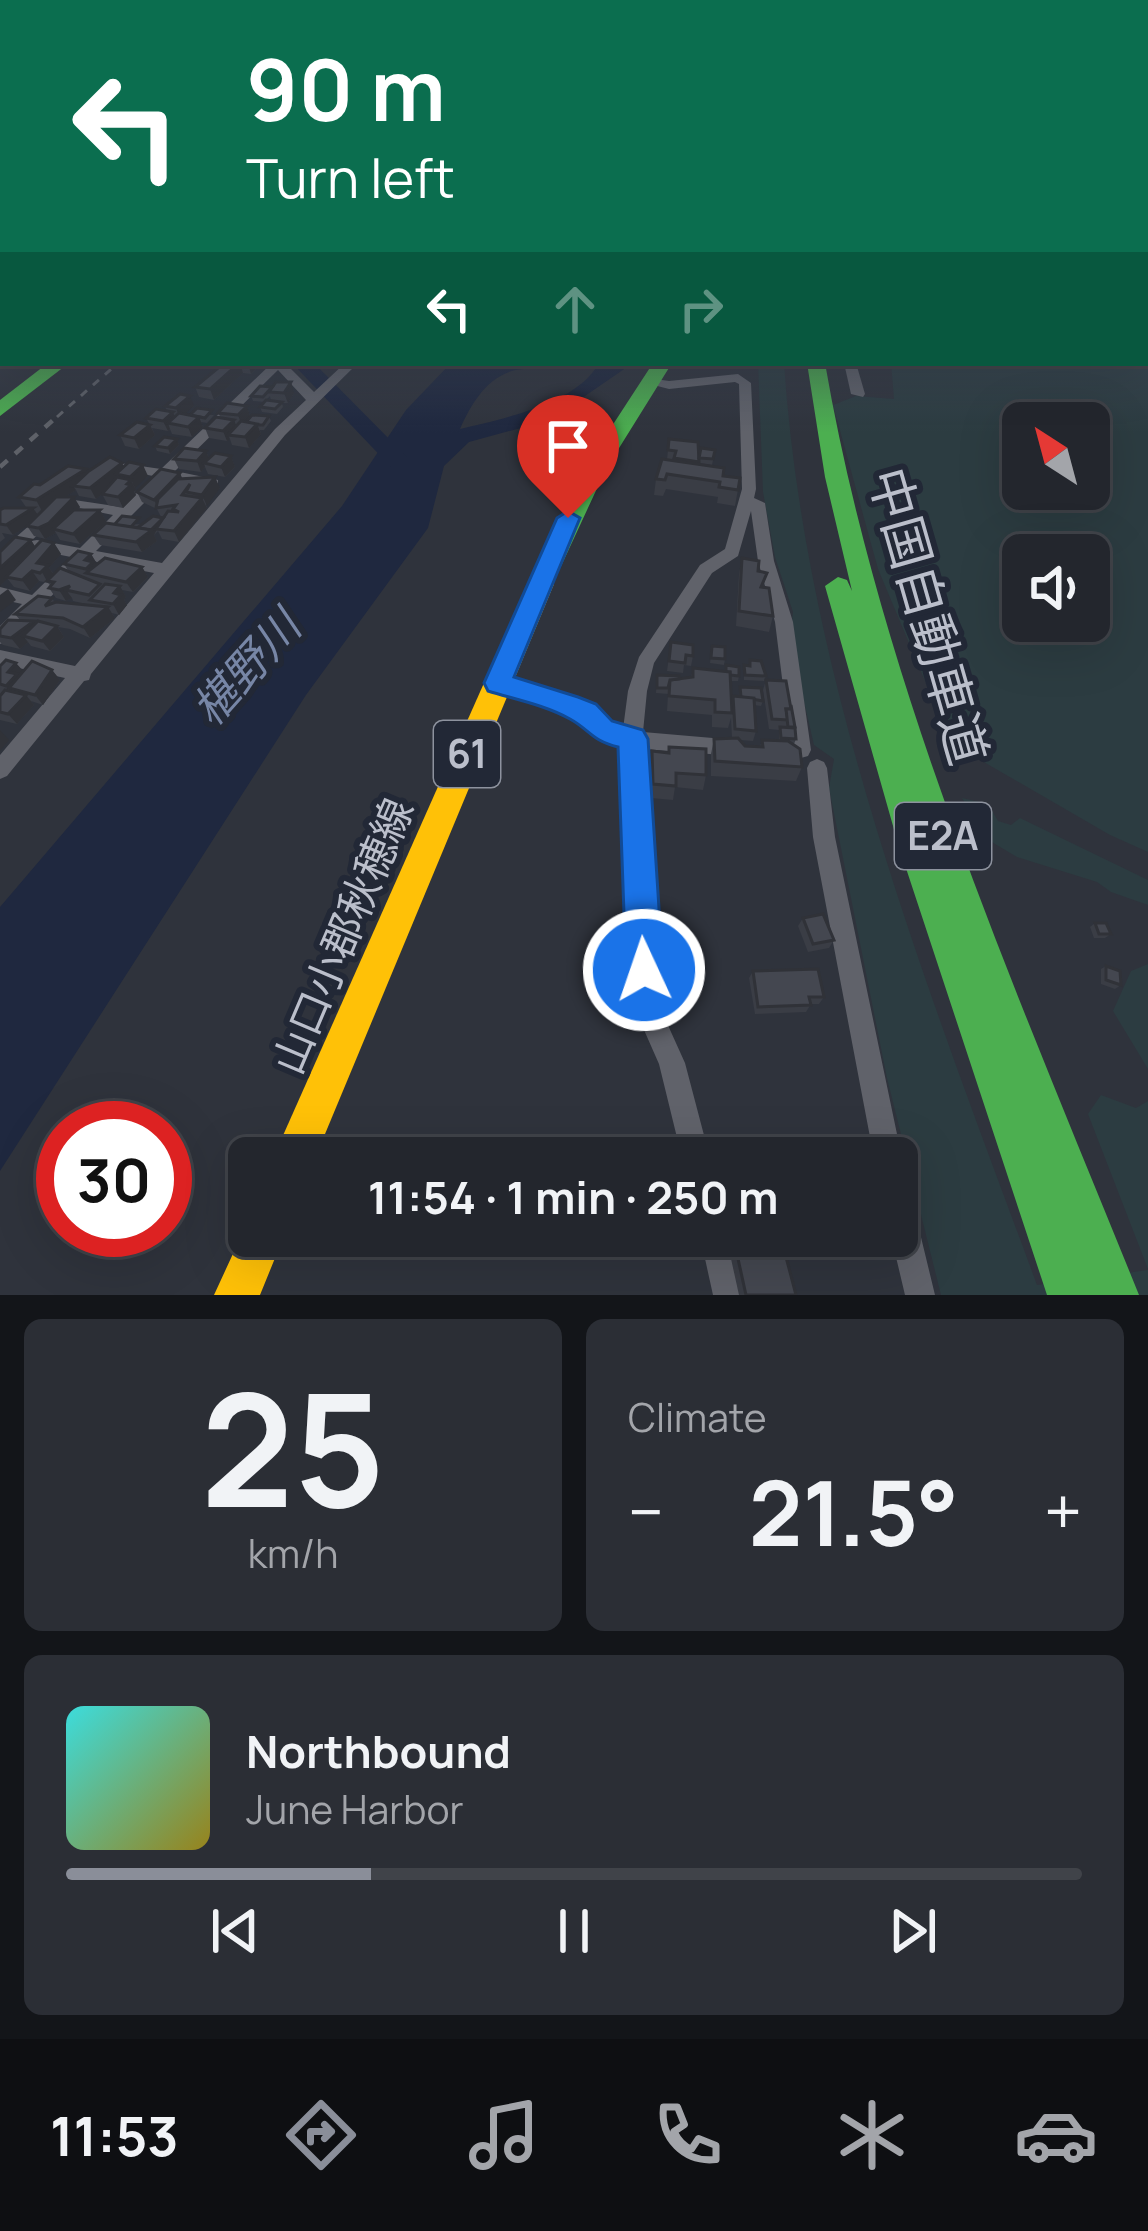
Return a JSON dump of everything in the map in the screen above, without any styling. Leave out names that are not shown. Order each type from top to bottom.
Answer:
[{"type":"main road","points":[[0,393],[36,366]]},
{"type":"main road","points":[[0,410],[56,366]]},
{"type":"main road","name":"中国自動車道","points":[[798,366],[815,482],[866,688],[930,892],[1070,1295]]},
{"type":"main road","name":"中国自動車道","points":[[817,366],[845,517],[900,707],[956,870],[1116,1295]]},
{"type":"main road","name":"山口小郡秋穂線","points":[[304,1137],[585,482],[655,372]]},
{"type":"main road","points":[[237,1295],[253,1257]]},
{"type":"street","points":[[0,637],[275,366]]},
{"type":"street","points":[[281,366],[316,398]]},
{"type":"street","points":[[0,770],[236,487],[349,366]]},
{"type":"street","points":[[851,366],[858,394]]},
{"type":"street","points":[[655,372],[669,385],[738,378],[745,383],[746,500],[732,552],[706,568],[645,662],[638,677],[633,739],[645,988],[691,1137]]},
{"type":"street","points":[[118,465],[236,487]]},
{"type":"street","points":[[746,500],[757,503],[766,561],[784,622],[799,756],[824,837],[884,1137]]},
{"type":"street","points":[[0,560],[66,501],[125,513]]},
{"type":"street","points":[[21,542],[167,570]]},
{"type":"street","points":[[0,593],[37,602]]},
{"type":"street","points":[[0,657],[82,675]]},
{"type":"street","points":[[498,683],[568,705],[585,713],[603,731],[633,739],[799,756]]},
{"type":"street","points":[[720,1257],[728,1295]]},
{"type":"street","points":[[911,1257],[920,1295]]},
{"type":"shaded area","points":[[758,366],[784,366],[796,481],[845,716],[915,947],[1037,1285],[1148,1270],[1148,1295],[941,1295],[918,1203],[918,1137],[902,1137],[829,788],[834,759],[814,745],[790,642],[793,612],[775,557],[763,492]]},
{"type":"shaded area","points":[[891,366],[1148,366],[1148,852],[951,743],[878,569],[833,405],[856,396],[894,399]]},
{"type":"shaded area","points":[[962,798],[988,804],[998,821],[1011,825],[1020,818],[1148,880],[1148,905],[1097,882],[1017,857],[985,838]]},
{"type":"shaded area","points":[[1148,964],[1148,1069],[1113,1011],[1131,971]]},
{"type":"shaded area","points":[[1101,1095],[1136,1108],[1148,1101],[1148,1269],[1088,1114]]},
{"type":"water","name":"椹野川","points":[[448,366],[526,366],[492,382],[460,429],[517,415],[556,399],[597,366],[629,366],[550,420],[469,442],[444,466],[428,528],[306,695],[45,1101],[36,1101],[36,1115],[0,1171],[0,907],[342,506],[406,410]]},
{"type":"building","points":[[220,366],[236,366],[210,389],[195,387]]},
{"type":"building","points":[[276,382],[291,382],[284,393],[269,392]]},
{"type":"building","points":[[260,386],[272,387],[263,397],[251,396]]},
{"type":"building","points":[[180,394],[190,396],[176,408],[165,406]]},
{"type":"building","points":[[266,400],[282,402],[275,409],[260,407]]},
{"type":"building","points":[[227,403],[247,406],[238,415],[218,413]]},
{"type":"building","points":[[197,408],[212,410],[205,418],[190,415]]},
{"type":"building","points":[[156,409],[173,412],[163,421],[146,418]]},
{"type":"building","points":[[179,413],[199,417],[188,427],[168,423]]},
{"type":"building","points":[[252,415],[269,416],[257,425],[246,422]]},
{"type":"building","points":[[216,417],[234,420],[223,431],[205,428]]},
{"type":"building","points":[[241,421],[257,424],[245,437],[228,435]]},
{"type":"building","points":[[137,422],[150,425],[134,438],[120,435]]},
{"type":"building","points":[[164,437],[177,439],[168,448],[155,446]]},
{"type":"building","points":[[669,439],[698,442],[699,462],[674,458],[676,451],[668,450]]},
{"type":"building","points":[[184,448],[206,451],[197,461],[174,459]]},
{"type":"building","points":[[701,448],[715,450],[713,459],[699,458]]},
{"type":"building","points":[[215,453],[231,456],[221,467],[204,463]]},
{"type":"building","points":[[110,457],[122,463],[90,488],[73,486],[89,471]]},
{"type":"building","points":[[662,459],[724,468],[723,476],[740,478],[738,490],[719,487],[720,482],[667,474],[665,480],[656,479]]},
{"type":"building","points":[[129,462],[143,465],[130,477],[116,474]]},
{"type":"building","points":[[68,466],[86,469],[36,500],[19,497],[34,484],[40,485]]},
{"type":"building","points":[[161,469],[180,473],[154,500],[137,492]]},
{"type":"building","points":[[117,477],[131,480],[127,484],[131,485],[118,497],[102,494]]},
{"type":"building","points":[[215,477],[202,495],[186,492],[190,484],[182,495],[202,498],[174,531],[156,529],[168,511],[179,512],[173,509],[176,505],[156,508],[158,499],[178,479]]},
{"type":"building","points":[[56,497],[74,497],[49,523],[27,526]]},
{"type":"building","points":[[4,508],[33,508],[6,525],[0,524]]},
{"type":"building","points":[[74,510],[100,510],[73,534],[53,529]]},
{"type":"building","points":[[122,516],[139,518],[131,527],[114,525]]},
{"type":"building","points":[[153,516],[163,518],[151,530],[137,528]]},
{"type":"building","points":[[106,523],[152,530],[136,542],[93,535]]},
{"type":"building","points":[[15,537],[31,540],[0,568],[0,552]]},
{"type":"building","points":[[42,540],[54,543],[37,563],[48,565],[22,580],[6,577]]},
{"type":"building","points":[[78,551],[91,554],[85,560],[93,562],[86,569],[64,564]]},
{"type":"building","points":[[105,558],[142,567],[126,582],[86,573]]},
{"type":"building","points":[[742,558],[759,561],[758,571],[767,573],[761,587],[769,588],[773,616],[739,611]]},
{"type":"building","points":[[60,568],[100,584],[89,595],[66,590],[70,586],[49,588],[54,582],[47,581]]},
{"type":"building","points":[[105,584],[120,586],[114,593],[121,595],[113,604],[90,600]]},
{"type":"building","points":[[38,596],[52,598],[45,606],[56,602],[108,607],[83,627],[63,618],[15,614]]},
{"type":"building","points":[[8,620],[34,621],[11,638],[0,636]]},
{"type":"building","points":[[38,621],[57,626],[42,641],[23,636]]},
{"type":"building","points":[[671,642],[693,645],[693,656],[686,655],[685,663],[669,661]]},
{"type":"building","points":[[712,646],[725,647],[725,659],[711,658]]},
{"type":"building","points":[[6,660],[16,663],[8,672],[17,674],[6,686],[0,684],[0,666]]},
{"type":"building","points":[[750,660],[761,661],[766,676],[745,675],[744,665],[750,666]]},
{"type":"building","points":[[32,661],[52,670],[35,695],[9,688]]},
{"type":"building","points":[[726,665],[739,667],[739,676],[726,672]]},
{"type":"building","points":[[693,668],[730,672],[732,713],[715,712],[715,700],[669,696],[670,680],[693,677]]},
{"type":"building","points":[[657,675],[679,679],[670,680],[668,688],[657,688]]},
{"type":"building","points":[[766,680],[786,681],[788,720],[772,719]]},
{"type":"building","points":[[740,687],[761,688],[763,701],[741,697]]},
{"type":"building","points":[[5,690],[26,695],[8,714],[0,712]]},
{"type":"building","points":[[733,696],[754,698],[756,731],[735,729]]},
{"type":"building","points":[[791,705],[795,727],[788,727],[786,709]]},
{"type":"building","points":[[780,727],[795,728],[796,739],[781,738]]},
{"type":"building","points":[[738,738],[745,746],[763,747],[762,740],[788,741],[800,749],[802,767],[715,761],[714,739]]},
{"type":"building","points":[[669,747],[706,749],[706,775],[676,773],[676,786],[653,784],[652,751],[669,753]]},
{"type":"building","points":[[823,914],[834,940],[813,944],[803,918]]},
{"type":"building","points":[[1095,923],[1106,923],[1111,934],[1099,934]]},
{"type":"building","points":[[1106,966],[1120,971],[1121,985],[1106,980]]},
{"type":"building","points":[[818,969],[824,997],[809,997],[811,1005],[758,1007],[753,971]]},
{"type":"building","points":[[738,1257],[786,1257],[796,1295],[746,1295]]},
{"type":"waterway","points":[[305,366],[399,462]]},
{"type":"railway","points":[[57,417],[115,366]]},
{"type":"railway","points":[[0,467],[60,414]]},
{"type":"traffic: fast","points":[[0,410],[56,366]]},
{"type":"traffic: fast","points":[[541,584],[595,469],[661,366]]},
{"type":"traffic: fast","points":[[816,366],[849,533],[898,700],[1000,993],[1116,1295]]},
{"type":"traffic: fast","points":[[838,586],[915,847],[1070,1295]]},
{"type":"traffic: slow","points":[[303,1137],[541,584]]},
{"type":"traffic: slow","points":[[237,1295],[253,1257]]},
{"type":"route","points":[[568,518],[498,683],[568,705],[585,713],[603,731],[633,739],[644,970]]}]
